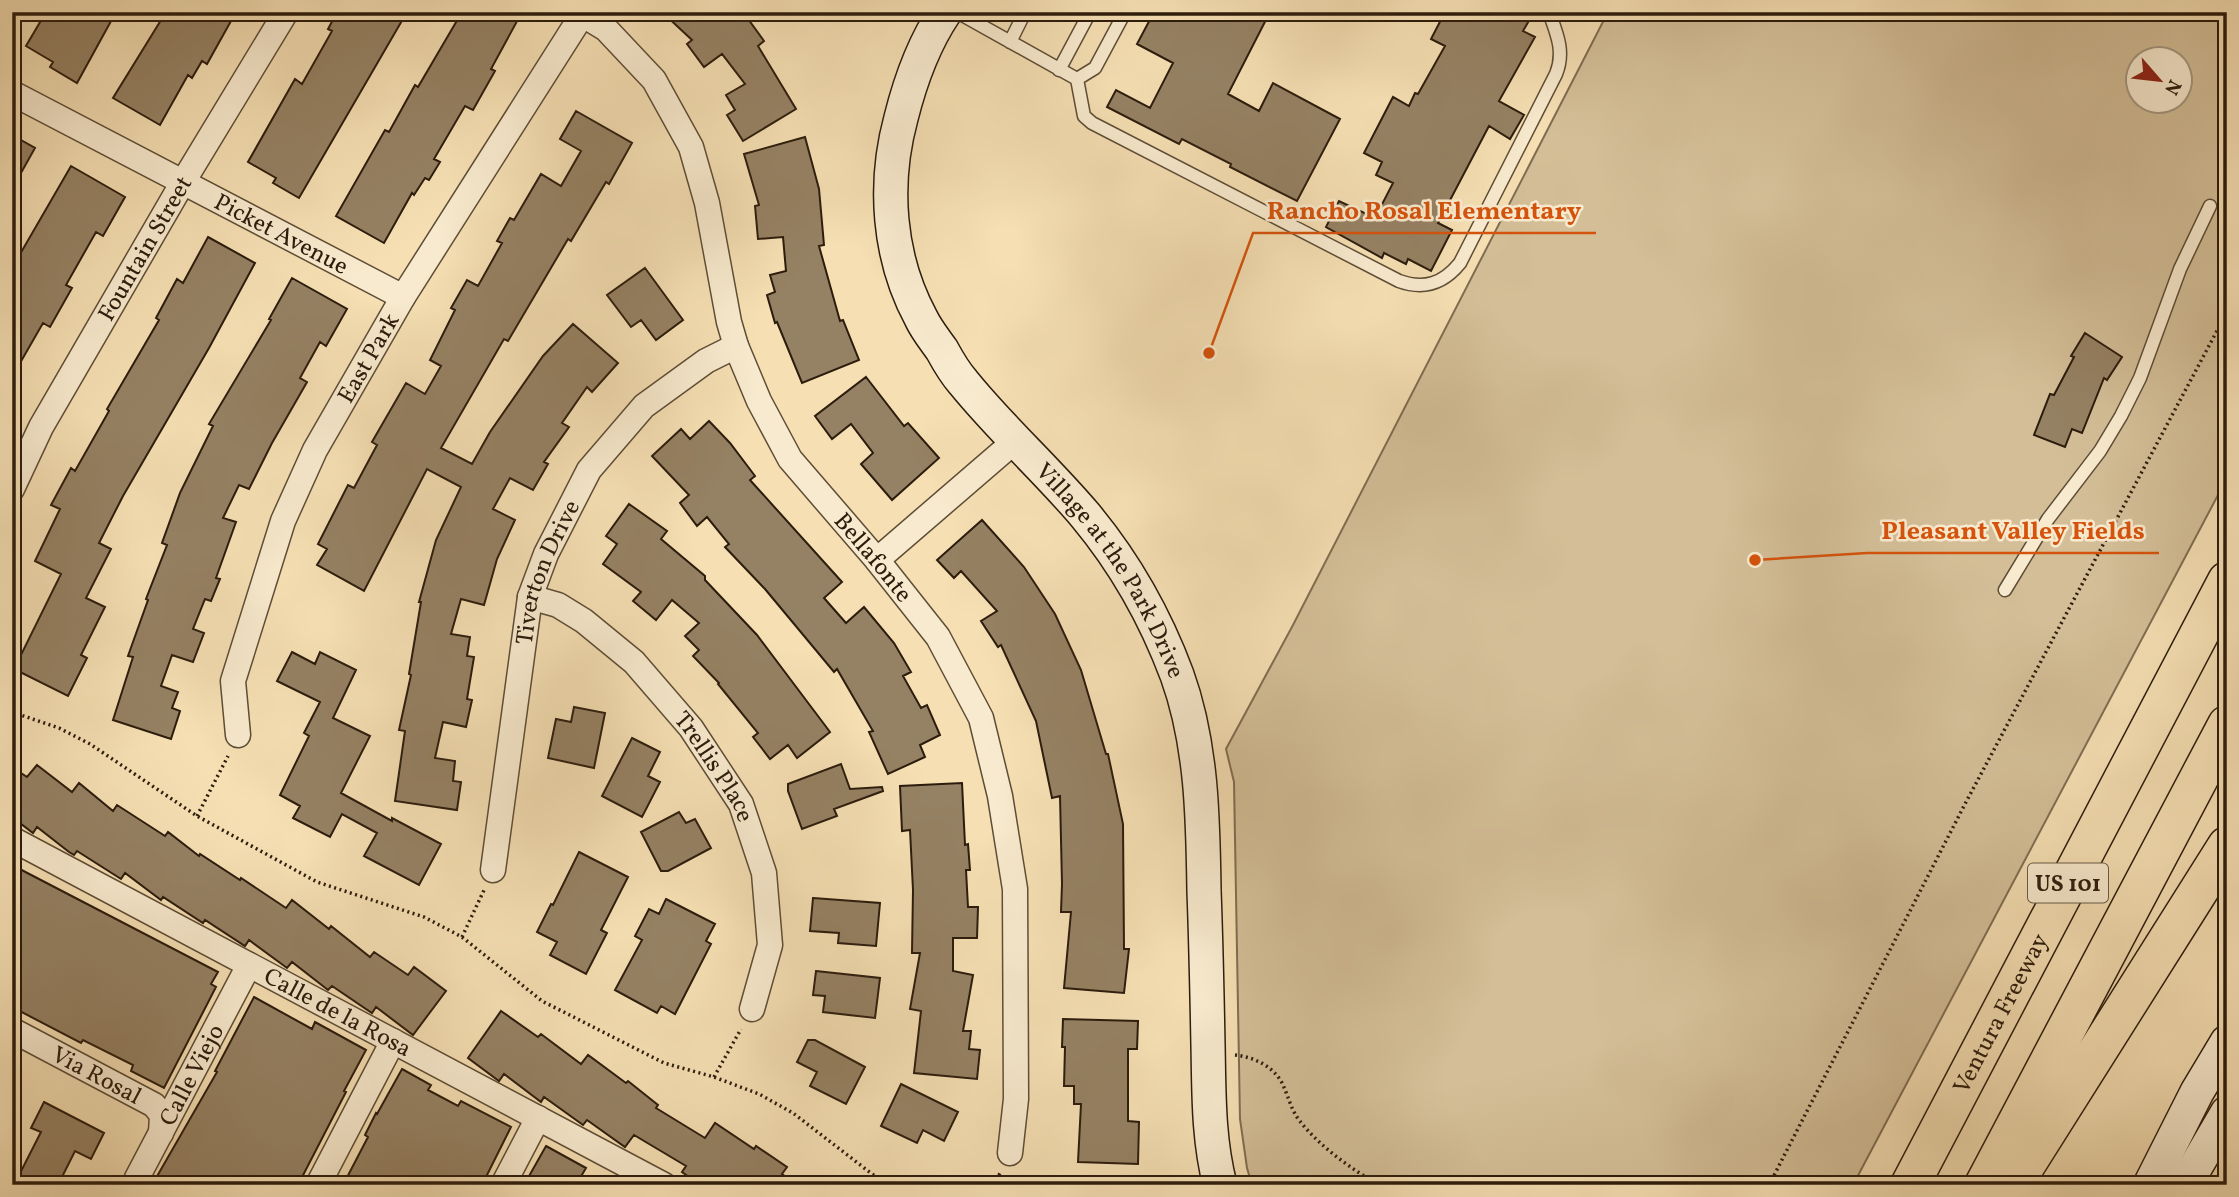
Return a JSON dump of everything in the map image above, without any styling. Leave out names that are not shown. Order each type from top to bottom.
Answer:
[{"type":"highway","name":"Ventura Freeway","points":[[1910,1185],[2227,581]]},
{"type":"highway","name":"US 101","points":[[1984,1185],[2227,725]]},
{"type":"highway","points":[[2008,1185],[2025,1166],[2227,846]]},
{"type":"street","name":"Fountain Street","points":[[12,489],[41,427],[183,182],[286,12]]},
{"type":"street","name":"Village at the Park Drive","points":[[945,12],[932,31],[907,95],[893,148],[890,203],[898,260],[920,317],[961,380],[1083,513],[1114,552],[1160,632],[1178,678],[1199,769],[1204,855],[1210,1132],[1220,1185]]},
{"type":"street","name":"East Park","points":[[239,735],[233,681],[283,521],[315,450],[403,297],[583,13]]},
{"type":"street","name":"Bellafonte","points":[[583,13],[606,29],[654,80],[691,147],[707,203],[736,346],[758,401],[790,459],[877,560],[938,637],[981,718],[1000,796],[1015,889],[1016,1099],[1010,1153]]},
{"type":"street","name":"Picket Avenue","points":[[12,93],[403,297]]},
{"type":"street","name":"Tiverton Drive","points":[[493,870],[530,597],[546,554],[589,470],[644,407],[706,361],[736,346]]},
{"type":"street","points":[[877,560],[1015,441]]},
{"type":"street","name":"Trellis Place","points":[[530,597],[558,605],[584,621],[634,662],[691,728],[741,804],[764,873],[770,945],[752,1009]]},
{"type":"street","name":"Calle de la Rosa","points":[[12,839],[664,1185]]},
{"type":"street","name":"Calle Viejo","points":[[135,1185],[136,1178],[249,965]]},
{"type":"street","name":"Via Rosal","points":[[12,1030],[154,1105],[162,1115],[161,1133]]},
{"type":"street","points":[[318,1185],[393,1041]]},
{"type":"street","points":[[2150,1185],[2197,1093],[2227,1042]]},
{"type":"street","points":[[2185,1185],[2227,1113]]},
{"type":"street","points":[[503,1185],[538,1118]]},
{"type":"lane","points":[[957,12],[1077,79]]},
{"type":"lane","points":[[1010,42],[1025,12]]},
{"type":"lane","points":[[1059,70],[1090,12]]},
{"type":"lane","points":[[1077,79],[1095,68],[1125,12]]},
{"type":"lane","points":[[1077,79],[1084,116],[1092,123],[1399,281],[1424,286],[1436,284],[1451,274],[1460,263],[1556,74],[1561,62],[1561,48],[1549,12]]},
{"type":"lane","points":[[2005,590],[2048,519],[2100,451],[2121,416],[2140,378],[2180,269],[2210,206]]},
{"type":"path","points":[[1769,1185],[1965,804],[2227,312]]},
{"type":"path","points":[[12,712],[59,728],[90,744],[197,816],[317,881],[352,895],[424,917],[462,937],[542,1000],[664,1063],[714,1077],[759,1094],[793,1113],[872,1174],[892,1185]]},
{"type":"path","points":[[197,816],[239,735]]},
{"type":"path","points":[[462,937],[493,870]]},
{"type":"path","points":[[714,1077],[752,1009]]},
{"type":"path","points":[[1208,1057],[1250,1057],[1272,1071],[1281,1082],[1290,1106],[1300,1121],[1338,1158],[1379,1185]]},
{"type":"shaded area","points":[[1608,12],[2227,12],[2227,478],[1853,1185],[1252,1185],[1240,1119],[1234,782],[1226,749],[1293,625]]},
{"type":"building","points":[[46,12],[116,12],[77,83],[50,67],[53,62],[26,46]]},
{"type":"building","points":[[166,12],[236,12],[207,64],[202,61],[192,78],[188,75],[160,125],[113,98]]},
{"type":"building","points":[[337,12],[407,12],[299,198],[273,183],[276,178],[248,162],[295,79],[302,84],[332,31],[328,29]]},
{"type":"building","points":[[462,12],[522,12],[491,69],[495,71],[473,110],[465,106],[434,159],[440,162],[429,180],[425,178],[414,195],[412,193],[384,243],[336,216],[385,130],[389,132],[415,85],[418,87]]},
{"type":"building","points":[[662,12],[743,12],[764,41],[758,46],[796,109],[743,141],[727,115],[735,110],[726,95],[745,84],[722,54],[704,67],[687,44],[692,40]]},
{"type":"building","points":[[1154,12],[1270,12],[1228,94],[1259,111],[1273,83],[1340,119],[1297,201],[1182,139],[1179,144],[1107,107],[1116,90],[1150,108],[1173,63],[1137,44]]},
{"type":"building","points":[[1445,12],[1534,12],[1523,31],[1535,37],[1499,101],[1524,115],[1510,139],[1489,126],[1438,223],[1452,230],[1431,271],[1408,259],[1406,264],[1384,253],[1382,258],[1326,227],[1339,201],[1375,218],[1393,183],[1376,175],[1382,162],[1364,153],[1393,97],[1409,106],[1415,93],[1418,94],[1445,46],[1431,39]]},
{"type":"building","points":[[576,111],[632,143],[609,184],[606,182],[571,241],[568,239],[508,341],[504,339],[441,448],[472,464],[490,432],[543,356],[573,324],[618,363],[592,392],[587,387],[562,423],[569,427],[544,462],[548,464],[533,490],[510,478],[493,509],[515,520],[497,559],[484,605],[461,599],[451,634],[470,637],[467,656],[474,657],[467,699],[472,700],[466,727],[443,722],[435,758],[455,761],[453,781],[461,782],[457,810],[395,801],[405,731],[399,730],[411,675],[419,602],[436,540],[461,487],[427,469],[364,591],[317,565],[327,549],[318,544],[348,485],[354,488],[377,445],[372,442],[406,383],[425,394],[441,366],[430,360],[455,310],[451,308],[467,280],[478,286],[502,243],[497,241],[510,218],[514,220],[541,174],[561,186],[581,151],[560,139]]},
{"type":"building","points":[[12,135],[35,148],[12,189]]},
{"type":"building","points":[[805,137],[819,189],[824,245],[819,246],[840,321],[843,320],[859,360],[802,383],[777,322],[775,323],[767,295],[775,292],[770,275],[786,271],[783,237],[758,239],[755,206],[759,205],[744,154]]},
{"type":"building","points":[[71,166],[125,197],[103,236],[96,232],[66,285],[72,288],[50,327],[43,323],[12,377],[12,268]]},
{"type":"building","points":[[208,237],[255,263],[99,543],[111,549],[86,598],[105,607],[81,655],[87,658],[68,696],[14,669],[61,574],[35,561],[60,509],[51,505],[71,468],[75,471],[109,411],[107,409],[159,320],[156,318],[177,279],[183,283]]},
{"type":"building","points":[[645,268],[683,320],[656,340],[641,320],[631,327],[607,295]]},
{"type":"building","points":[[292,278],[347,309],[326,346],[320,342],[300,378],[307,382],[249,489],[239,485],[223,518],[236,522],[216,578],[220,579],[211,601],[205,599],[193,629],[204,633],[193,662],[172,655],[161,686],[178,692],[172,708],[180,711],[171,739],[113,720],[133,657],[128,656],[167,545],[162,543],[180,493],[213,426],[209,424],[271,320],[269,319]]},
{"type":"building","points":[[2085,333],[2122,357],[2107,380],[2104,378],[2082,433],[2072,429],[2065,447],[2034,435],[2050,394],[2054,395],[2074,357],[2071,356]]},
{"type":"building","points":[[866,377],[904,426],[908,423],[939,458],[892,500],[861,464],[873,453],[851,424],[832,439],[815,416]]},
{"type":"building","points":[[709,421],[755,476],[750,480],[842,582],[824,598],[846,623],[864,607],[894,643],[911,672],[903,676],[921,708],[927,705],[940,735],[920,745],[925,757],[888,774],[869,732],[873,731],[837,669],[834,672],[765,589],[725,547],[729,544],[707,517],[697,526],[680,503],[689,495],[652,456],[681,429],[690,439]]},
{"type":"building","points":[[629,504],[667,531],[661,539],[705,576],[705,580],[757,635],[830,732],[797,758],[788,745],[770,759],[753,737],[758,733],[719,683],[693,656],[699,650],[685,636],[699,623],[672,600],[656,620],[633,601],[641,592],[603,564],[617,544],[606,536]]},
{"type":"building","points":[[982,520],[1024,567],[1055,614],[1081,670],[1108,754],[1123,824],[1124,949],[1129,949],[1124,993],[1064,988],[1071,912],[1061,912],[1060,796],[1052,798],[1036,721],[1001,645],[998,647],[981,621],[997,611],[961,571],[954,578],[937,560]]},
{"type":"building","points":[[292,652],[315,664],[320,652],[356,670],[333,718],[370,736],[341,793],[441,844],[419,885],[364,856],[377,833],[342,814],[330,837],[293,818],[300,806],[280,795],[309,736],[304,733],[320,702],[277,681]]},
{"type":"building","points":[[574,707],[605,713],[594,768],[548,758],[556,719],[571,722]]},
{"type":"building","points":[[632,738],[660,752],[648,776],[660,782],[642,817],[602,796]]},
{"type":"building","points":[[841,764],[850,789],[882,787],[883,791],[834,809],[837,816],[802,829],[788,784]]},
{"type":"building","points":[[37,765],[72,792],[79,783],[113,811],[117,805],[165,836],[168,832],[199,856],[200,854],[240,880],[241,878],[286,908],[292,900],[370,957],[374,952],[408,975],[414,967],[446,991],[413,1035],[376,1007],[372,1013],[332,986],[328,990],[292,962],[287,968],[249,940],[245,946],[163,897],[161,900],[125,873],[121,879],[77,851],[74,855],[37,827],[33,833],[12,817],[12,767],[27,777]]},
{"type":"building","points":[[962,783],[965,845],[968,844],[970,870],[966,870],[968,907],[978,907],[977,938],[953,938],[953,971],[973,975],[963,1031],[971,1031],[969,1049],[980,1050],[977,1079],[914,1073],[921,1011],[910,1009],[920,953],[912,953],[910,830],[902,831],[900,786]]},
{"type":"building","points":[[679,812],[686,823],[695,819],[711,848],[668,871],[661,871],[641,832]]},
{"type":"building","points":[[579,852],[628,877],[601,930],[607,933],[586,974],[550,955],[557,942],[537,932]]},
{"type":"building","points":[[12,865],[218,972],[211,984],[216,987],[164,1088],[131,1071],[133,1065],[83,1040],[81,1043],[12,1007]]},
{"type":"building","points":[[813,898],[880,903],[876,946],[838,943],[839,933],[810,931]]},
{"type":"building","points":[[666,899],[715,924],[706,941],[711,944],[675,1014],[661,1006],[657,1013],[615,990],[642,940],[635,936],[649,909],[659,914]]},
{"type":"building","points":[[816,971],[880,978],[875,1018],[823,1012],[825,996],[813,995]]},
{"type":"building","points":[[254,997],[312,1029],[315,1022],[366,1050],[298,1185],[152,1185],[217,1072],[215,1071]]},
{"type":"building","points":[[501,1011],[538,1037],[541,1034],[581,1064],[588,1055],[626,1083],[628,1081],[658,1105],[656,1108],[705,1138],[715,1123],[754,1149],[756,1146],[787,1167],[782,1174],[797,1185],[700,1185],[682,1172],[686,1166],[634,1135],[625,1147],[587,1120],[583,1125],[544,1097],[541,1102],[504,1074],[499,1081],[468,1058]]},
{"type":"building","points":[[1063,1019],[1138,1021],[1137,1049],[1128,1049],[1128,1121],[1139,1122],[1138,1164],[1078,1162],[1081,1104],[1074,1104],[1074,1086],[1064,1086]]},
{"type":"building","points":[[808,1040],[815,1040],[865,1067],[846,1104],[810,1086],[817,1072],[797,1062]]},
{"type":"building","points":[[402,1069],[431,1085],[428,1090],[458,1106],[461,1101],[511,1127],[482,1185],[343,1185],[368,1137],[365,1135],[376,1113]]},
{"type":"building","points":[[901,1084],[958,1112],[944,1141],[923,1130],[917,1143],[881,1126]]},
{"type":"building","points":[[44,1102],[104,1133],[91,1159],[75,1151],[58,1185],[14,1185],[41,1132],[31,1128]]},
{"type":"building","points":[[546,1146],[586,1168],[576,1185],[524,1185]]},
{"type":"place","name":"Rancho Rosal Elementary","points":[[1209,353]]},
{"type":"place","name":"Pleasant Valley Fields","points":[[1755,560]]}]
